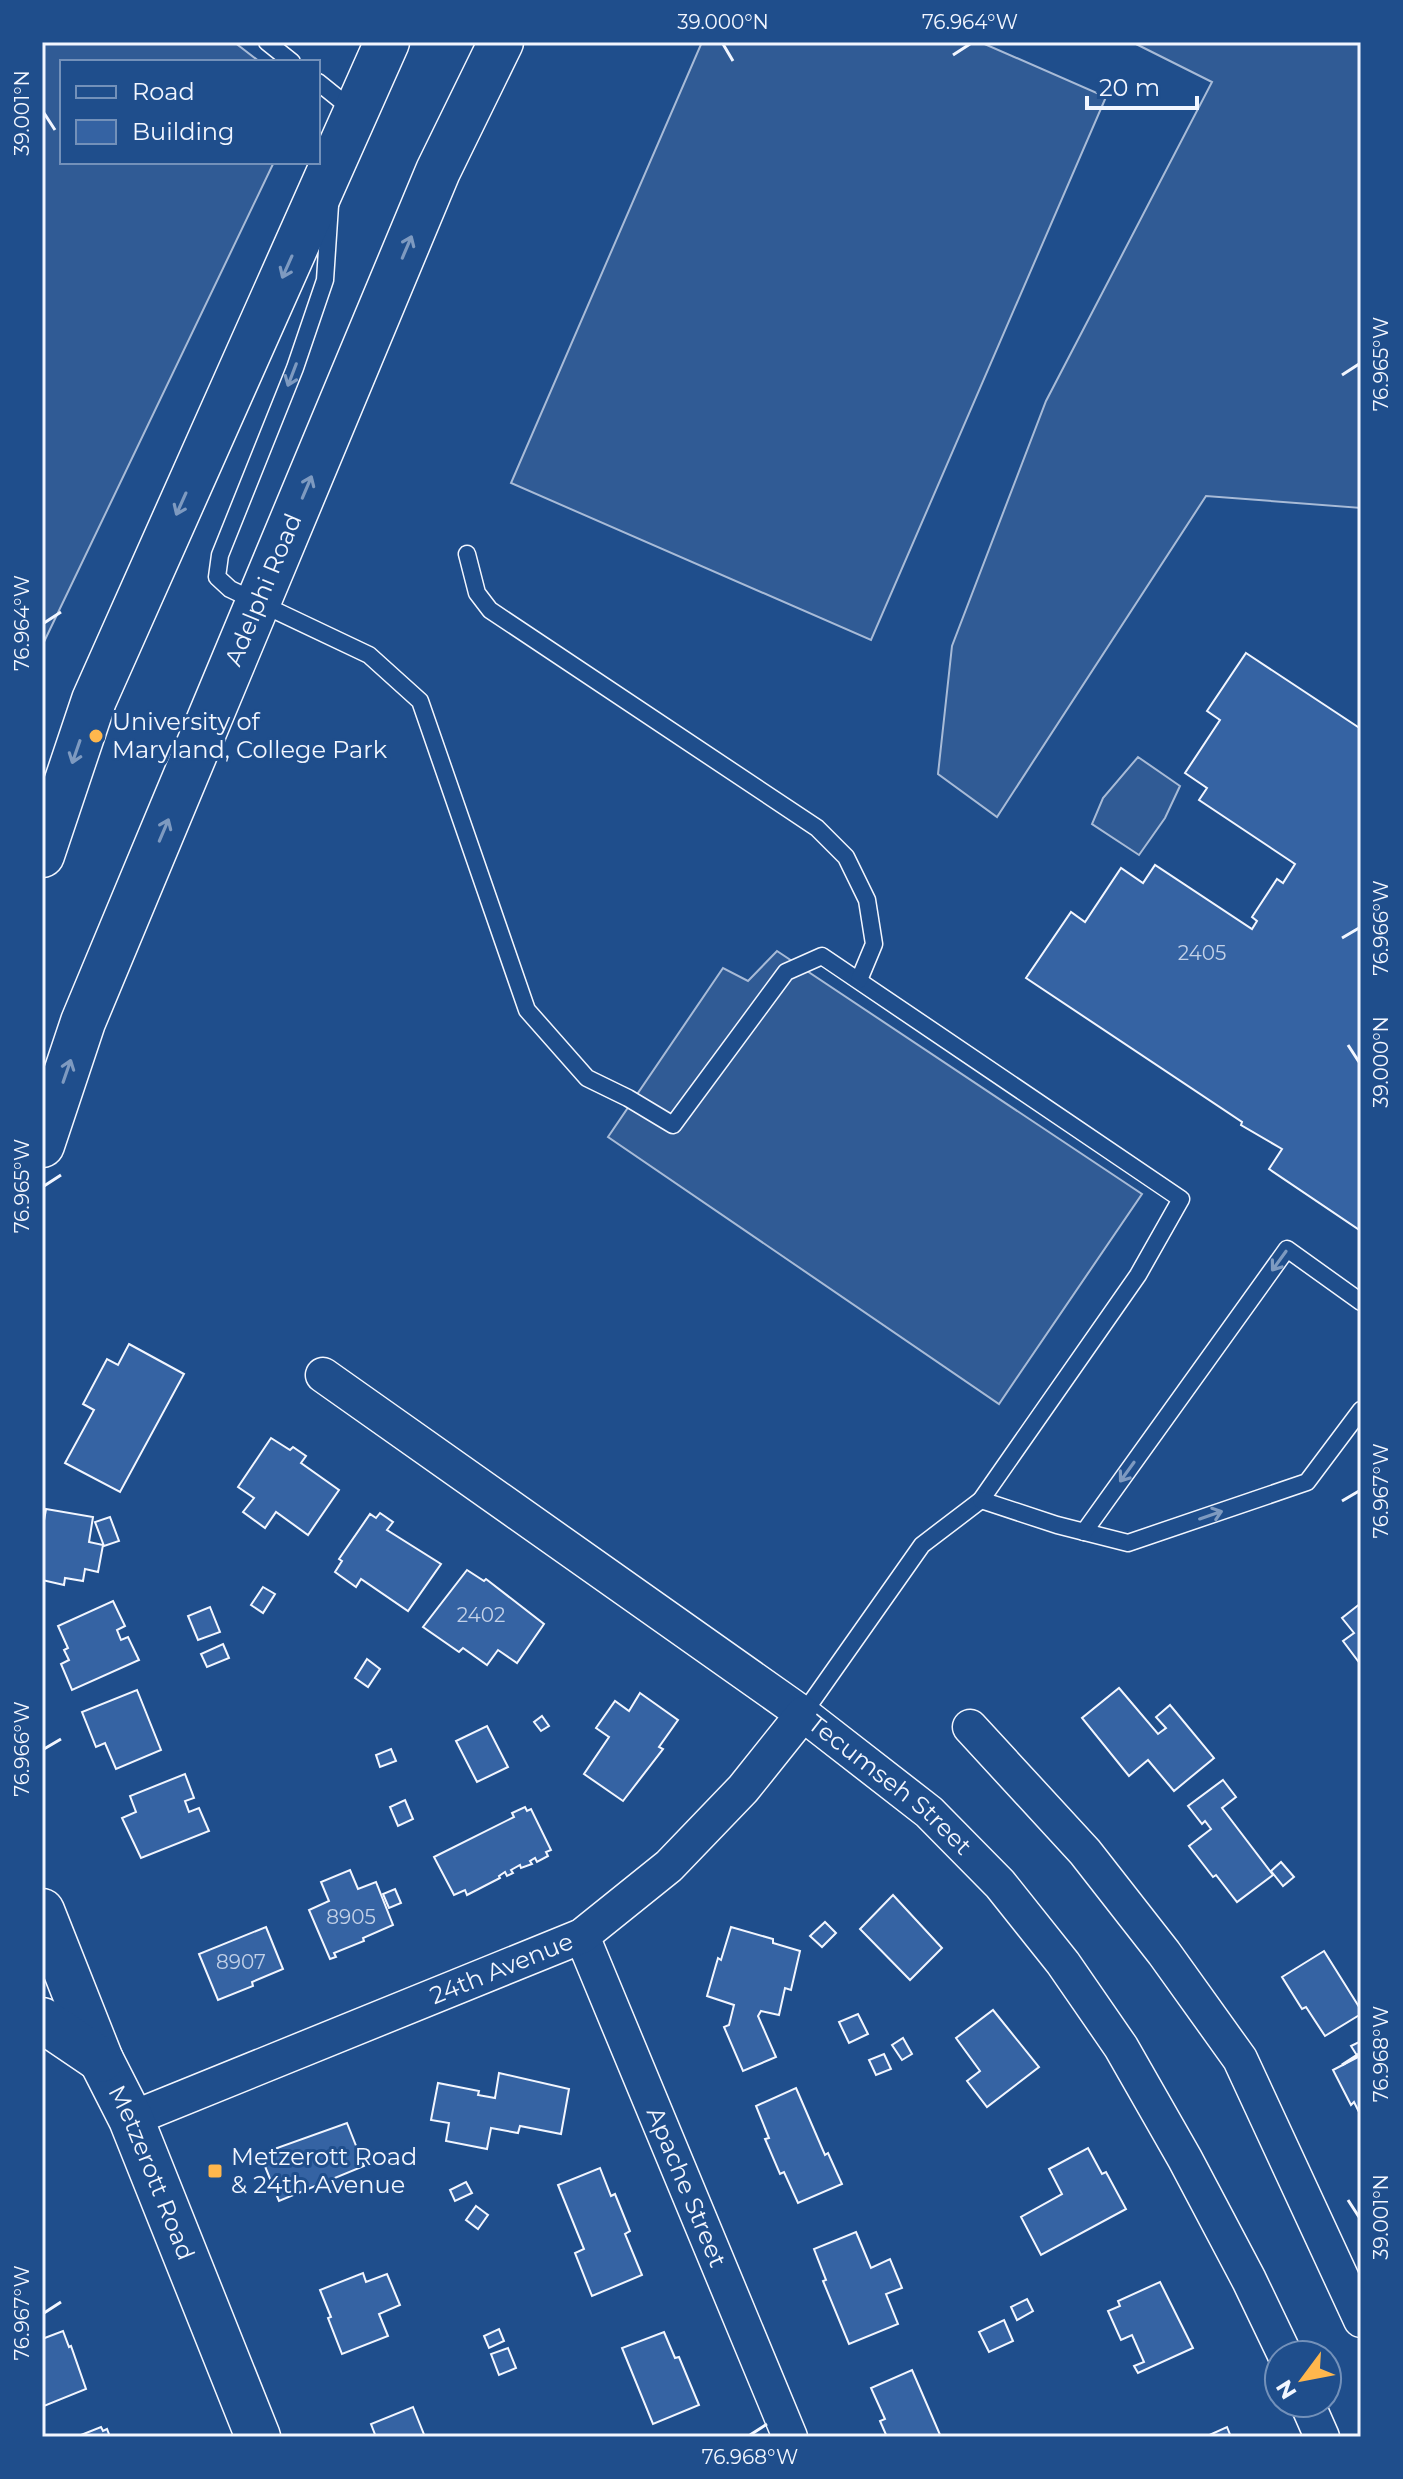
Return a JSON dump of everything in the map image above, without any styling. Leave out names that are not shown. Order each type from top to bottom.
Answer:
[{"type":"main road","points":[[42,855],[94,700],[387,42]]},
{"type":"main road","name":"Adelphi Road","points":[[42,1145],[83,1022],[438,171],[501,42]]},
{"type":"main road","name":"Metzerott Road","points":[[42,1911],[101,2060],[131,2119],[258,2437]]},
{"type":"main road","points":[[42,2020],[101,2060]]},
{"type":"street","name":"Tecumseh Street","points":[[323,1375],[803,1714],[929,1812],[1000,1884],[1063,1963],[1121,2047],[1178,2147],[1277,2339]]},
{"type":"street","name":"24th Avenue","points":[[131,2119],[582,1936],[669,1866],[743,1789],[803,1714]]},
{"type":"street","points":[[970,1727],[1085,1852],[1164,1953],[1240,2059],[1361,2320]]},
{"type":"street","name":"Apache Street","points":[[582,1936],[790,2437]]},
{"type":"lane","points":[[267,42],[290,60]]},
{"type":"lane","points":[[320,84],[355,112]]},
{"type":"lane","points":[[333,163],[325,280],[295,368],[220,555],[217,577],[230,589],[369,655],[420,701],[527,1010],[587,1078],[673,1125],[786,972],[822,956],[1181,1199],[1138,1275],[981,1500],[922,1545],[803,1714]]},
{"type":"lane","points":[[467,554],[477,593],[490,610],[817,828],[846,857],[867,900],[874,933],[874,944],[859,980]]},
{"type":"lane","points":[[1084,1532],[1287,1249],[1361,1302]]},
{"type":"lane","points":[[981,1500],[1128,1543],[1307,1482],[1361,1410]]},
{"type":"shaded area","points":[[42,42],[234,42],[257,60],[60,60],[60,164],[273,164],[42,646]]},
{"type":"shaded area","points":[[702,42],[980,42],[1106,97],[871,640],[511,483]]},
{"type":"shaded area","points":[[1132,42],[1361,42],[1361,508],[1206,496],[997,817],[938,774],[952,646],[1046,401],[1212,82]]},
{"type":"shaded area","points":[[1138,757],[1180,786],[1165,818],[1139,855],[1092,824],[1103,798]]},
{"type":"shaded area","points":[[777,951],[1142,1194],[999,1404],[608,1137],[723,968],[748,981]]},
{"type":"building","points":[[1246,653],[1361,729],[1361,1231],[1269,1169],[1282,1149],[1241,1125],[1242,1122],[1026,978],[1071,912],[1085,922],[1121,868],[1143,883],[1155,865],[1252,929],[1257,921],[1252,917],[1277,879],[1283,883],[1295,864],[1199,800],[1207,788],[1185,773],[1220,720],[1207,711]]},
{"type":"building","points":[[129,1344],[184,1374],[120,1492],[65,1463],[94,1410],[83,1404],[107,1359],[118,1365]]},
{"type":"building","points":[[271,1438],[306,1456],[301,1463],[339,1490],[308,1535],[276,1512],[265,1528],[243,1512],[254,1498],[238,1487]]},
{"type":"building","points":[[46,1509],[93,1517],[89,1542],[103,1545],[98,1572],[85,1569],[83,1581],[65,1578],[64,1585],[42,1580],[42,1532]]},
{"type":"building","points":[[380,1513],[393,1522],[387,1530],[441,1564],[408,1611],[361,1579],[356,1587],[335,1572],[342,1561],[339,1559],[370,1514],[376,1518]]},
{"type":"building","points":[[110,1517],[119,1541],[104,1546],[95,1522]]},
{"type":"building","points":[[467,1570],[484,1581],[486,1579],[544,1624],[517,1663],[498,1650],[487,1665],[463,1648],[459,1652],[423,1627]]},
{"type":"building","points":[[263,1587],[275,1594],[263,1613],[251,1605]]},
{"type":"building","points":[[113,1601],[125,1626],[117,1630],[121,1640],[128,1637],[139,1660],[72,1690],[61,1664],[69,1660],[64,1650],[68,1648],[58,1626]]},
{"type":"building","points":[[1361,1603],[1361,1665],[1343,1641],[1354,1633],[1342,1618]]},
{"type":"building","points":[[210,1607],[220,1632],[198,1640],[188,1616]]},
{"type":"building","points":[[223,1644],[229,1658],[207,1667],[201,1654]]},
{"type":"building","points":[[367,1659],[380,1669],[368,1687],[355,1678]]},
{"type":"building","points":[[1119,1688],[1158,1734],[1166,1728],[1156,1717],[1170,1705],[1214,1758],[1174,1791],[1148,1760],[1129,1776],[1082,1718]]},
{"type":"building","points":[[137,1690],[161,1750],[116,1769],[105,1743],[96,1747],[82,1712]]},
{"type":"building","points":[[640,1693],[678,1720],[659,1747],[663,1749],[623,1801],[584,1774],[609,1737],[596,1728],[615,1701],[629,1711]]},
{"type":"building","points":[[542,1716],[549,1726],[541,1731],[534,1722]]},
{"type":"building","points":[[487,1726],[508,1767],[477,1782],[456,1741]]},
{"type":"building","points":[[391,1749],[396,1761],[380,1767],[376,1755]]},
{"type":"building","points":[[185,1774],[194,1798],[185,1801],[189,1812],[199,1808],[209,1831],[141,1858],[122,1818],[136,1812],[130,1796]]},
{"type":"building","points":[[1223,1780],[1236,1797],[1222,1808],[1273,1875],[1237,1902],[1189,1846],[1211,1829],[1205,1821],[1202,1824],[1188,1806]]},
{"type":"building","points":[[405,1800],[413,1819],[398,1826],[390,1807]]},
{"type":"building","points":[[525,1807],[527,1811],[531,1809],[551,1850],[546,1852],[548,1856],[537,1862],[535,1858],[530,1861],[532,1864],[521,1868],[520,1865],[507,1876],[505,1872],[500,1878],[467,1895],[465,1890],[454,1895],[434,1857],[514,1817],[512,1813]]},
{"type":"building","points":[[1281,1862],[1294,1877],[1283,1886],[1271,1871]]},
{"type":"building","points":[[350,1870],[358,1889],[376,1882],[393,1925],[334,1953],[336,1957],[330,1959],[309,1910],[329,1901],[321,1882]]},
{"type":"building","points":[[395,1889],[401,1903],[389,1908],[383,1894]]},
{"type":"building","points":[[893,1895],[942,1948],[910,1980],[860,1929]]},
{"type":"building","points":[[825,1922],[836,1933],[822,1947],[810,1936]]},
{"type":"building","points":[[266,1927],[283,1969],[252,1982],[253,1986],[218,2000],[199,1954]]},
{"type":"building","points":[[731,1927],[773,1939],[773,1943],[800,1951],[791,1990],[785,1988],[779,2015],[761,2011],[758,2016],[776,2057],[743,2071],[724,2027],[729,2025],[734,2005],[707,1996]]},
{"type":"building","points":[[1324,1951],[1361,2010],[1361,2014],[1325,2036],[1306,2007],[1302,2009],[1282,1977]]},
{"type":"building","points":[[993,2010],[1039,2067],[987,2107],[967,2081],[980,2071],[956,2038]]},
{"type":"building","points":[[858,2014],[868,2034],[849,2043],[839,2022]]},
{"type":"building","points":[[903,2038],[912,2054],[902,2060],[892,2045]]},
{"type":"building","points":[[1361,2041],[1361,2116],[1354,2102],[1351,2105],[1333,2070],[1358,2057],[1351,2046]]},
{"type":"building","points":[[884,2054],[891,2069],[876,2075],[869,2060]]},
{"type":"building","points":[[499,2073],[569,2089],[561,2134],[520,2126],[518,2133],[491,2128],[487,2149],[446,2141],[449,2123],[431,2120],[438,2083],[479,2091],[478,2095],[495,2098]]},
{"type":"building","points":[[796,2088],[825,2155],[828,2153],[842,2184],[798,2203],[784,2172],[780,2174],[765,2139],[769,2138],[756,2106]]},
{"type":"building","points":[[347,2123],[364,2166],[279,2201],[262,2159],[279,2152],[277,2148]]},
{"type":"building","points":[[1088,2148],[1102,2174],[1106,2172],[1126,2209],[1041,2255],[1021,2217],[1062,2194],[1049,2169]]},
{"type":"building","points":[[600,2168],[630,2231],[625,2234],[642,2275],[592,2296],[575,2253],[584,2249],[558,2185]]},
{"type":"building","points":[[466,2182],[472,2193],[455,2201],[450,2190]]},
{"type":"building","points":[[476,2206],[488,2215],[478,2229],[466,2220]]},
{"type":"building","points":[[856,2232],[871,2268],[890,2259],[902,2288],[886,2294],[898,2324],[849,2344],[823,2281],[826,2280],[814,2249]]},
{"type":"building","points":[[363,2273],[366,2282],[387,2274],[400,2305],[379,2314],[388,2336],[342,2354],[320,2290]]},
{"type":"building","points":[[1160,2282],[1193,2348],[1138,2373],[1134,2366],[1144,2362],[1132,2335],[1121,2340],[1108,2311],[1120,2306],[1118,2301]]},
{"type":"building","points":[[1027,2299],[1033,2311],[1017,2320],[1011,2307]]},
{"type":"building","points":[[1004,2320],[1013,2341],[989,2352],[979,2332]]},
{"type":"building","points":[[499,2329],[504,2341],[489,2348],[484,2336]]},
{"type":"building","points":[[63,2331],[86,2389],[44,2406],[42,2339]]},
{"type":"building","points":[[664,2332],[675,2358],[679,2357],[699,2405],[653,2424],[622,2348]]},
{"type":"building","points":[[508,2348],[516,2368],[499,2375],[491,2354]]},
{"type":"building","points":[[912,2370],[941,2437],[887,2437],[880,2421],[885,2419],[871,2388]]},
{"type":"building","points":[[413,2407],[425,2437],[376,2437],[371,2424]]},
{"type":"building","points":[[101,2427],[103,2431],[107,2429],[110,2437],[76,2437]]},
{"type":"building","points":[[1227,2427],[1231,2437],[1205,2437]]},
{"type":"place","name":"University of Maryland, College Park","points":[[96,736]]},
{"type":"place","name":"Metzerott Road & 24th Avenue","points":[[215,2171]]}]
